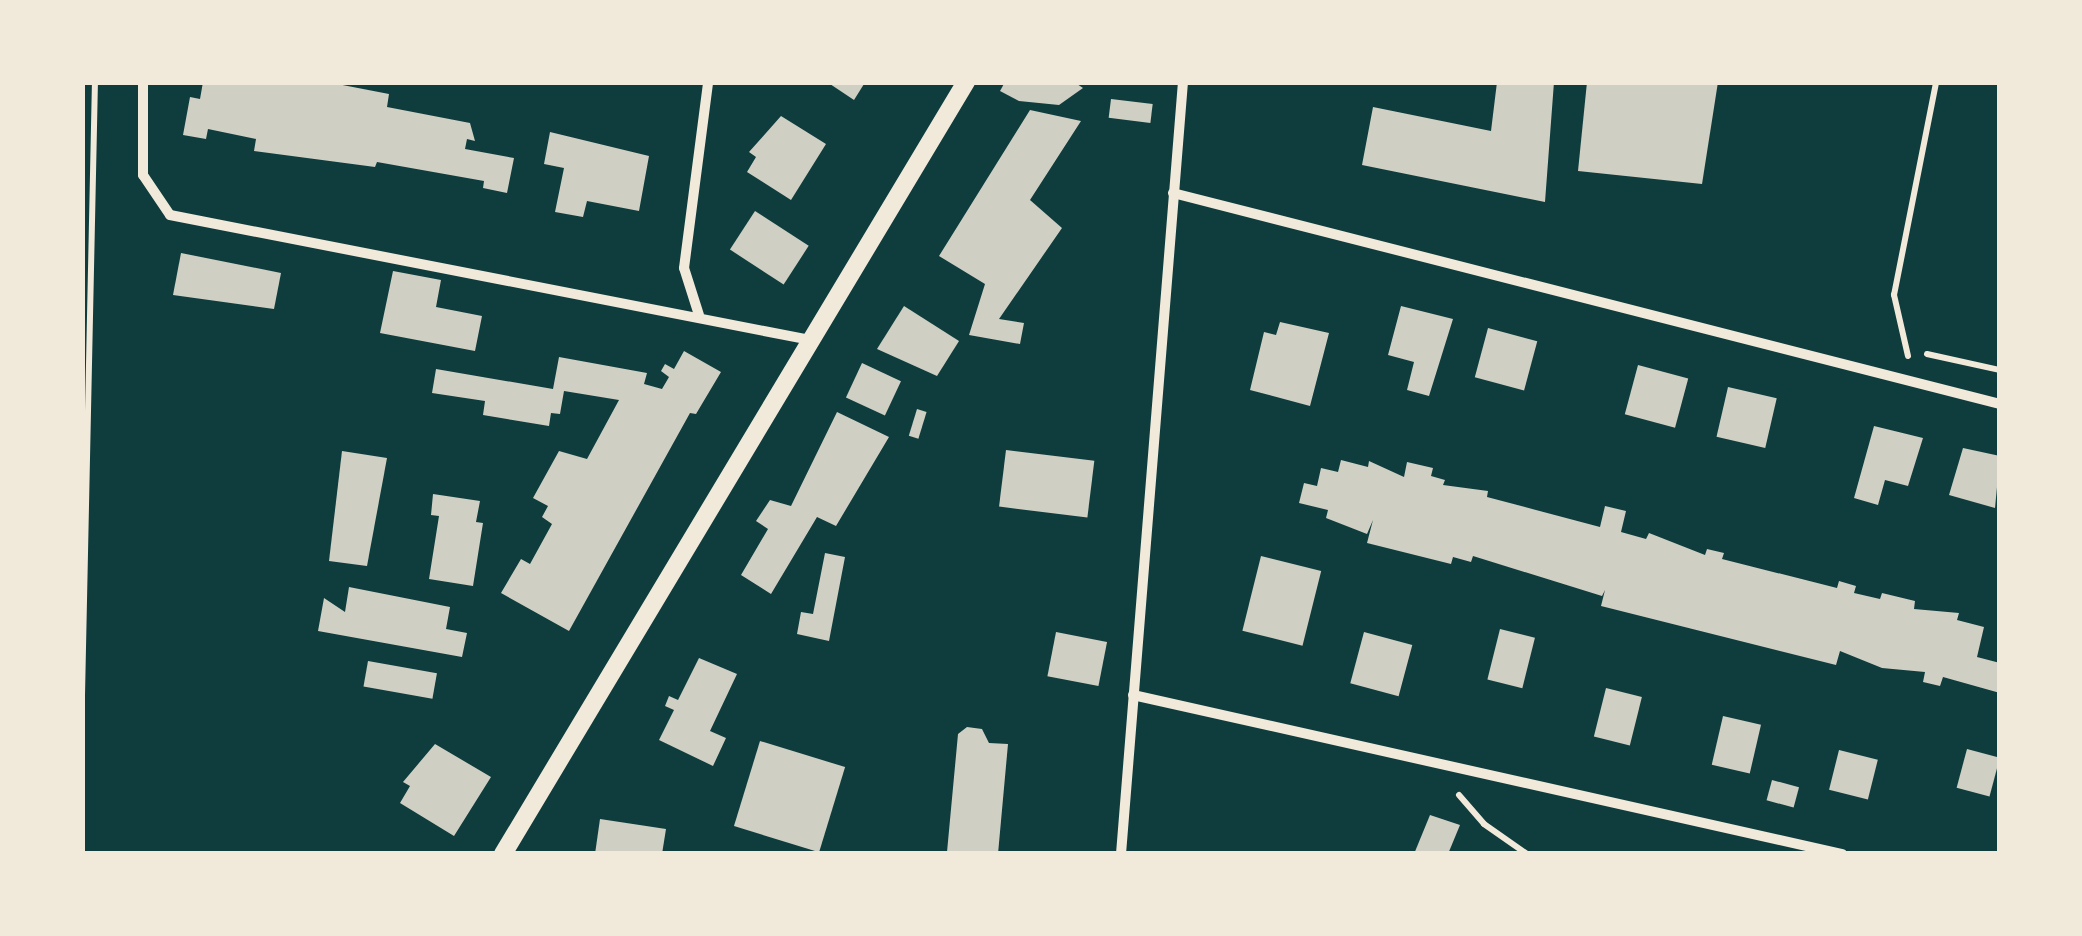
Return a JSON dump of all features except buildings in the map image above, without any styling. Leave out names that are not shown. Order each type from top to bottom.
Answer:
[{"type":"street","points":[[144,82],[143,175],[170,215],[699,315],[810,340]]},
{"type":"street","points":[[699,315],[684,268],[708,82]]},
{"type":"street","points":[[503,854],[966,82]]},
{"type":"street","points":[[1121,854],[1183,82]]},
{"type":"street","points":[[1173,193],[2000,404]]},
{"type":"street","points":[[1133,695],[1842,854]]},
{"type":"path","points":[[82,695],[95,82]]},
{"type":"path","points":[[1936,82],[1894,295],[1906,349],[2000,370]]},
{"type":"path","points":[[1448,766],[1460,797],[1527,854]]}]
